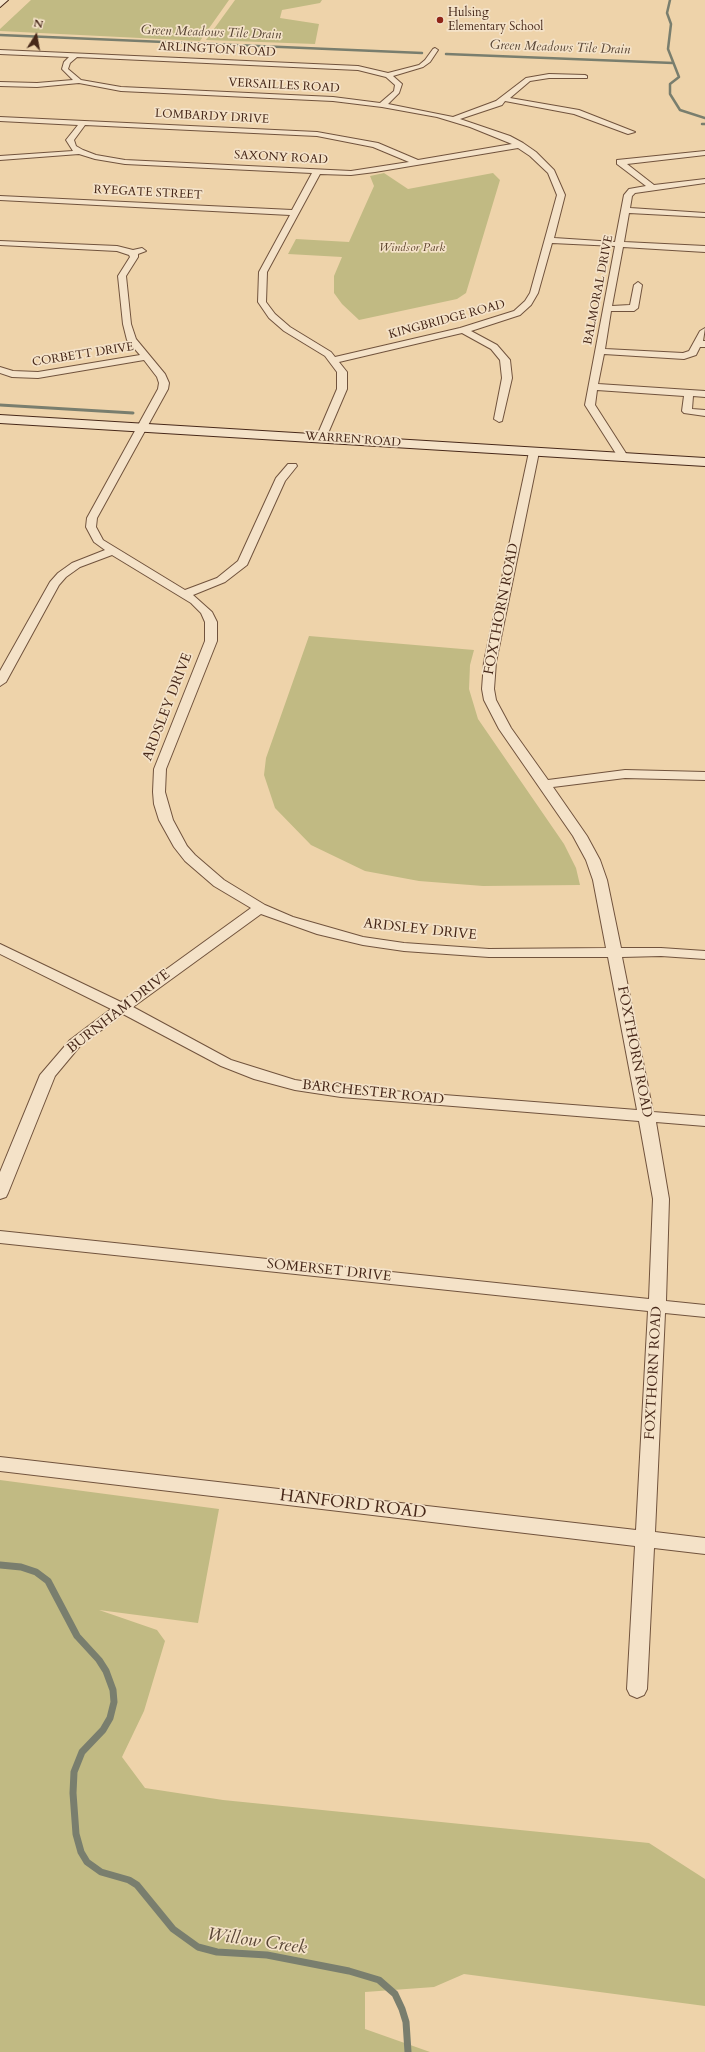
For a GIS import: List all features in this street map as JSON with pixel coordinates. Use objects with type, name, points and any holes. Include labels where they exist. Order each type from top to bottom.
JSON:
[{"type":"main road","points":[[0,4],[4,0]]},
{"type":"main road","name":"WARREN ROAD","points":[[0,419],[705,462]]},
{"type":"street","points":[[388,75],[421,66],[428,61],[435,50]]},
{"type":"street","name":"ARLINGTON ROAD","points":[[0,52],[346,67],[388,75]]},
{"type":"street","name":"VERSAILLES ROAD","points":[[76,55],[67,62],[65,69],[69,75],[79,81],[98,86],[121,89],[318,98],[382,105],[454,119],[491,132],[520,146]]},
{"type":"street","points":[[382,105],[397,92],[400,87],[397,80],[388,75]]},
{"type":"street","points":[[454,119],[492,106],[505,99],[524,82],[533,78],[549,76],[585,77]]},
{"type":"street","points":[[0,84],[37,85],[79,81]]},
{"type":"street","points":[[505,99],[576,112],[631,132]]},
{"type":"street","name":"LOMBARDY DRIVE","points":[[0,119],[318,134],[375,145],[418,163]]},
{"type":"street","points":[[80,152],[73,147],[70,140],[84,122]]},
{"type":"street","name":"SAXONY ROAD","points":[[80,152],[94,157],[116,161],[317,172],[362,172],[520,146]]},
{"type":"street","name":"KINGBRIDGE ROAD","points":[[335,360],[462,330],[508,317],[517,313],[528,304],[534,293],[550,240],[561,195],[551,172],[538,158],[520,146]]},
{"type":"street","points":[[0,158],[51,156],[80,152]]},
{"type":"street","points":[[652,187],[620,162],[703,155]]},
{"type":"street","points":[[317,172],[263,272],[262,302],[278,321],[335,360],[342,372],[342,385],[321,438]]},
{"type":"street","name":"BALMORAL DRIVE","points":[[624,458],[612,436],[590,405],[608,309],[617,244],[629,194],[635,190],[652,187],[705,181]]},
{"type":"street","name":"RYEGATE STREET","points":[[0,198],[295,213]]},
{"type":"street","points":[[626,210],[705,215]]},
{"type":"street","points":[[550,240],[705,249]]},
{"type":"street","points":[[0,243],[117,249],[137,252],[124,271],[121,282],[126,324],[132,340],[147,357]]},
{"type":"street","points":[[608,309],[634,308],[638,285]]},
{"type":"street","points":[[462,330],[494,347],[505,360],[507,378],[499,419]]},
{"type":"street","points":[[599,351],[684,356],[693,353],[701,344],[705,332]]},
{"type":"street","name":"CORBETT DRIVE","points":[[0,370],[22,375],[38,375],[147,357]]},
{"type":"street","name":"ARDSLEY DRIVE","points":[[147,357],[162,376],[164,383],[163,389],[92,518],[91,527],[99,542],[195,600],[206,612],[212,622],[213,633],[211,641],[163,757],[159,781],[161,804],[171,832],[190,858],[219,883],[260,908],[288,920],[322,931],[363,941],[404,947],[489,953],[615,952],[705,955]]},
{"type":"street","points":[[593,387],[705,394]]},
{"type":"street","points":[[690,393],[687,411],[705,413]]},
{"type":"street","name":"FOXTHORN ROAD","points":[[534,452],[488,678],[490,700],[499,719],[580,836],[593,860],[600,880],[647,1116],[661,1199],[646,1539],[637,1689]]},
{"type":"street","points":[[184,594],[221,580],[243,563],[280,480],[292,466]]},
{"type":"street","points":[[0,682],[54,584],[62,575],[76,565],[112,551]]},
{"type":"street","points":[[545,784],[625,774],[705,776]]},
{"type":"street","name":"BURNHAM DRIVE","points":[[0,1193],[48,1075],[75,1043],[260,908]]},
{"type":"street","name":"BARCHESTER ROAD","points":[[0,948],[122,1008],[226,1063],[259,1075],[295,1085],[341,1092],[705,1121]]},
{"type":"street","name":"SOMERSET DRIVE","points":[[0,1237],[705,1311]]},
{"type":"street","name":"HANFORD ROAD","points":[[0,1464],[705,1546]]},
{"type":"green space","points":[[31,0],[229,0],[200,41],[0,31],[0,29]]},
{"type":"green space","points":[[235,0],[322,0],[320,3],[282,10],[280,18],[319,24],[315,44],[206,40]]},
{"type":"green space","name":"Windsor Park","points":[[384,173],[408,189],[493,173],[500,180],[466,293],[457,299],[359,320],[342,304],[334,293],[334,276],[342,257],[288,254],[296,239],[349,242],[374,186],[370,176]]},
{"type":"green space","points":[[309,636],[474,650],[470,665],[469,689],[478,719],[564,844],[576,868],[580,885],[483,886],[419,881],[365,871],[311,845],[275,808],[264,775],[266,758]]},
{"type":"green space","points":[[0,1480],[219,1509],[198,1623],[99,1610],[157,1630],[165,1641],[144,1711],[122,1757],[145,1788],[223,1800],[649,1843],[705,1879],[705,2006],[464,1974],[434,1987],[365,1992],[365,2029],[430,2052],[0,2052]]},
{"type":"waterway","points":[[670,0],[667,13],[671,24],[668,49],[679,77],[670,84],[670,94],[680,110],[705,118]]},
{"type":"waterway","name":"Green Meadows Tile Drain","points":[[0,35],[422,53]]},
{"type":"waterway","name":"Green Meadows Tile Drain","points":[[446,54],[673,63]]},
{"type":"waterway","points":[[0,405],[133,413]]},
{"type":"waterway","name":"Willow Creek","points":[[0,1565],[21,1567],[36,1572],[48,1581],[77,1636],[99,1660],[106,1671],[113,1690],[114,1702],[110,1718],[103,1730],[82,1752],[74,1772],[73,1793],[76,1834],[81,1852],[87,1862],[101,1872],[129,1880],[137,1885],[173,1929],[198,1947],[217,1952],[267,1955],[349,1971],[379,1980],[395,1994],[402,2009],[406,2022],[408,2052]]},
{"type":"place","name":"Hulsing Elementary School","points":[[440,20]]}]
